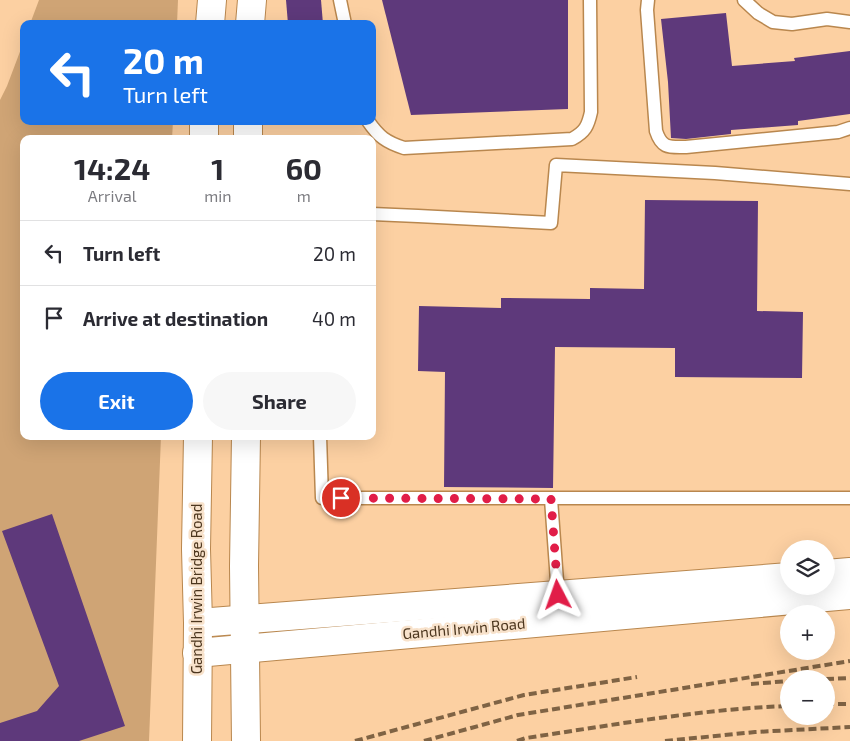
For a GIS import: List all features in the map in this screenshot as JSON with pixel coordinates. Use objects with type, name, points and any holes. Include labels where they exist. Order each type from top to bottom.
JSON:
[{"type":"main road","points":[[210,20],[212,0]]},
{"type":"main road","points":[[250,20],[252,0]]},
{"type":"main road","name":"Gandhi Irwin Bridge Road","points":[[197,741],[198,623],[196,549],[198,440]]},
{"type":"main road","points":[[246,440],[244,566],[246,741]]},
{"type":"main road","points":[[835,573],[850,572]]},
{"type":"main road","name":"Gandhi Irwin Road","points":[[198,623],[780,578]]},
{"type":"main road","name":"Gandhi Irwin Road","points":[[197,653],[850,595]]},
{"type":"lane","points":[[340,0],[344,20]]},
{"type":"lane","points":[[371,125],[375,132],[389,143],[404,148],[572,139],[582,134],[589,122],[591,112],[590,0]]},
{"type":"lane","points":[[648,0],[647,10],[656,131],[659,140],[669,147],[686,147],[838,132],[850,128]]},
{"type":"lane","points":[[744,0],[758,14],[773,22],[792,24],[828,19],[850,22]]},
{"type":"lane","points":[[376,214],[551,223],[556,165],[714,173],[850,184]]},
{"type":"lane","points":[[320,440],[322,498],[850,498]]},
{"type":"lane","points":[[551,499],[558,595]]},
{"type":"shaded area","points":[[39,0],[178,0],[177,20],[32,20]]},
{"type":"shaded area","points":[[20,52],[20,125],[173,125],[172,135],[20,135],[20,440],[161,440],[149,741],[0,741],[0,100]]},
{"type":"building","points":[[286,0],[321,0],[323,20],[288,20]]},
{"type":"building","points":[[382,0],[568,0],[568,109],[411,115]]},
{"type":"building","points":[[726,13],[732,66],[795,61],[794,58],[850,51],[850,114],[798,121],[798,125],[731,130],[731,134],[686,139],[671,138],[668,82],[661,19]]},
{"type":"building","points":[[645,200],[758,201],[757,311],[803,312],[802,378],[675,377],[675,348],[555,347],[553,488],[444,487],[445,372],[418,371],[419,306],[501,308],[501,298],[590,299],[590,288],[644,289]]},
{"type":"building","points":[[52,514],[125,726],[79,741],[0,741],[0,723],[37,711],[59,686],[2,531]]},
{"type":"railway","points":[[424,741],[518,715],[850,661]]},
{"type":"railway","points":[[355,741],[524,695],[637,677]]},
{"type":"railway","points":[[835,679],[850,678]]},
{"type":"railway","points":[[751,684],[780,682]]},
{"type":"railway","points":[[835,704],[850,704]]},
{"type":"railway","points":[[517,741],[526,738],[657,718],[723,710],[780,707]]},
{"type":"railway","points":[[665,741],[755,732],[850,727]]},
{"type":"route","points":[[341,498],[551,499],[558,595]]}]
